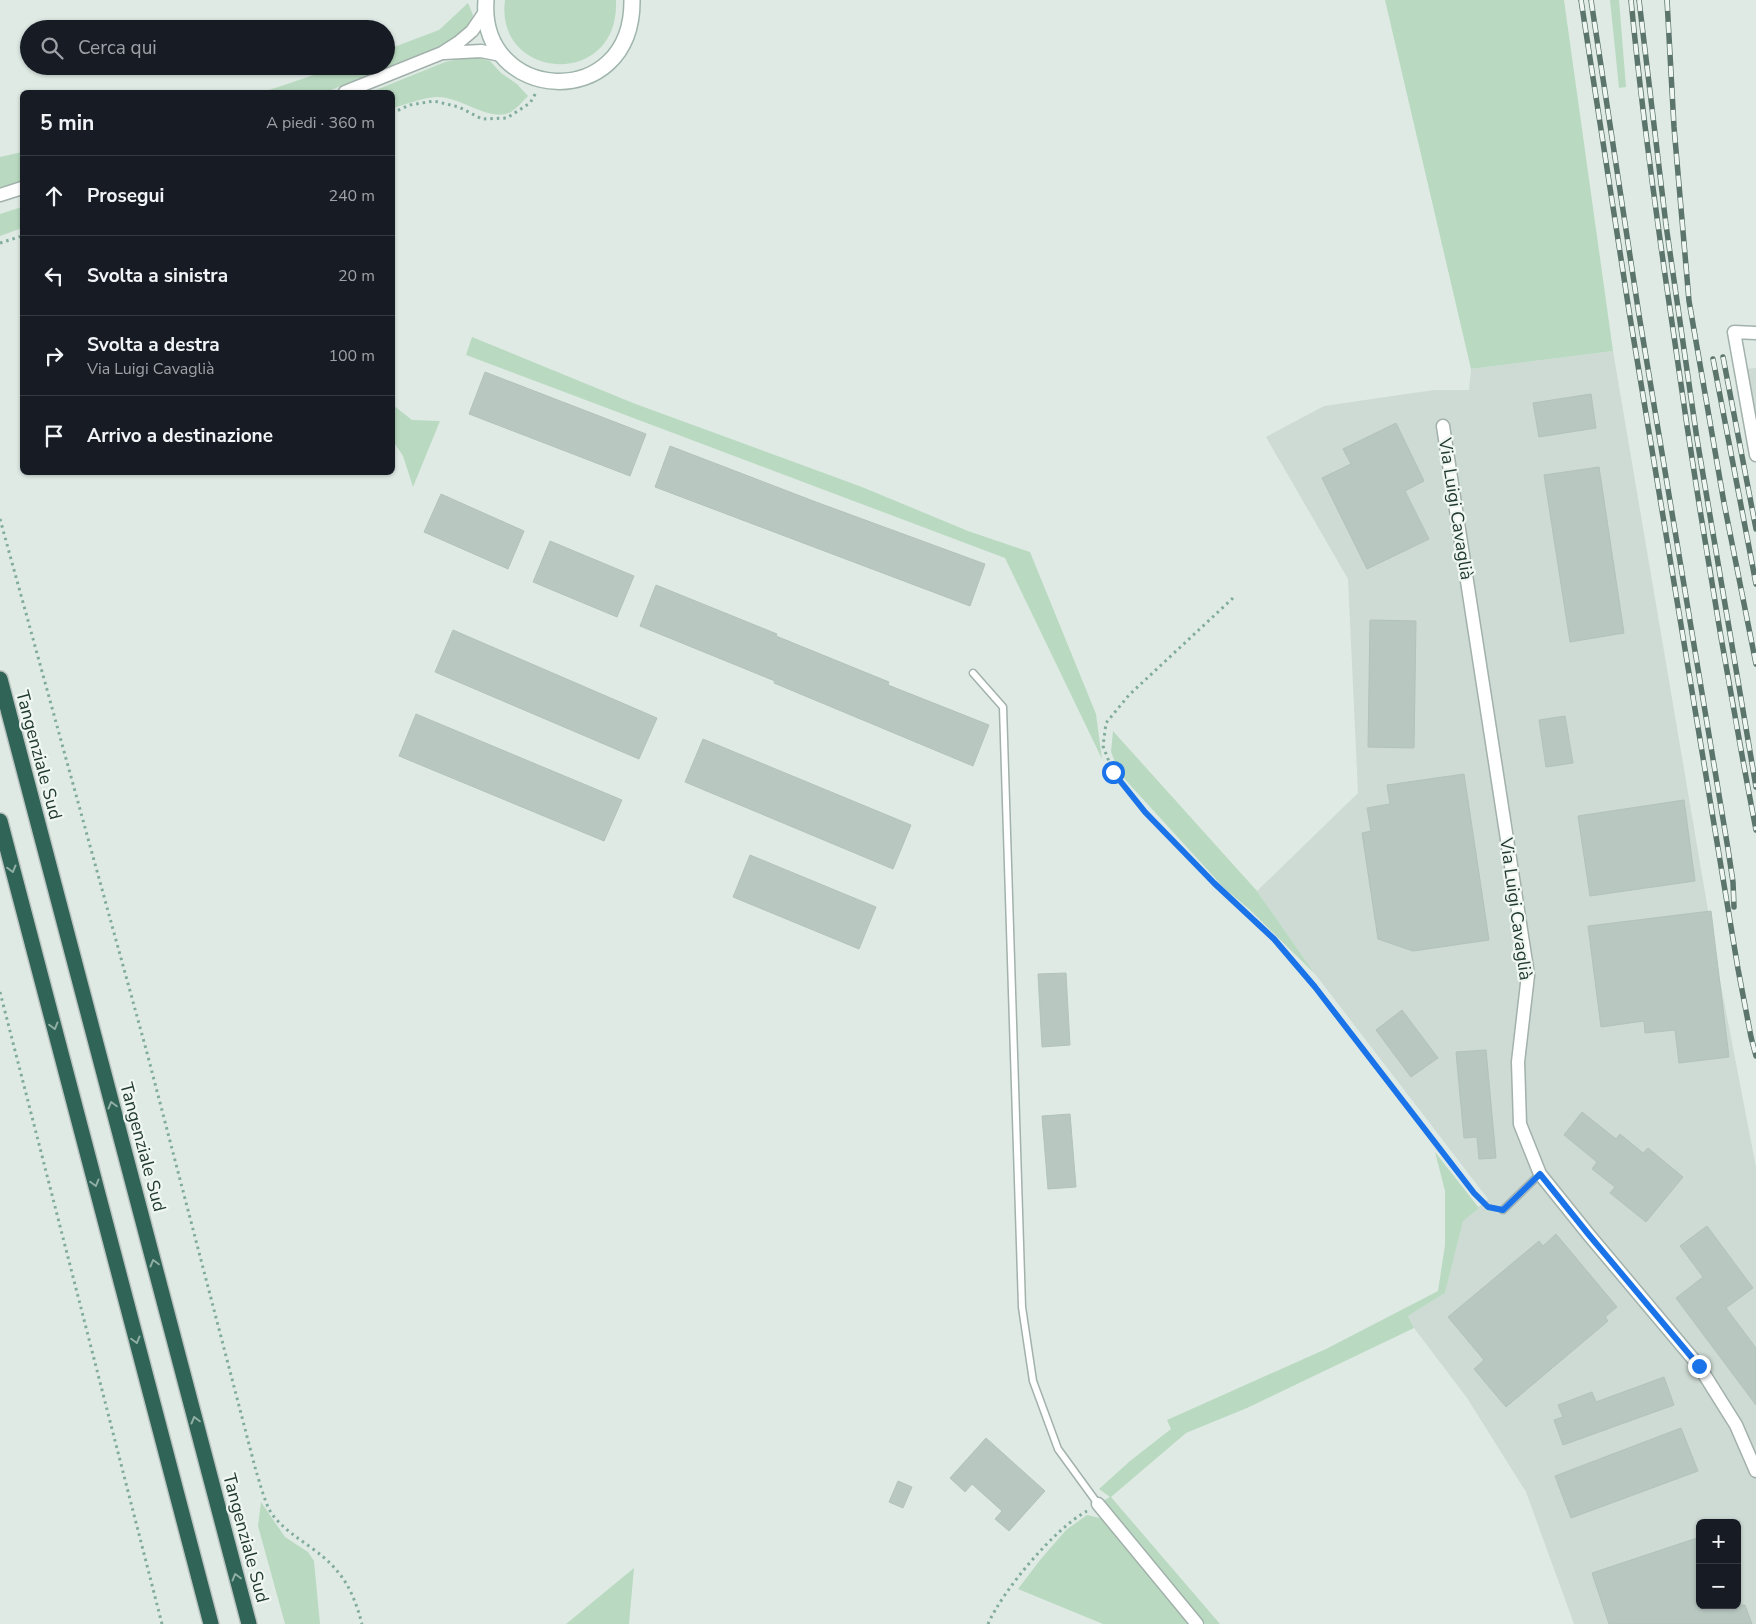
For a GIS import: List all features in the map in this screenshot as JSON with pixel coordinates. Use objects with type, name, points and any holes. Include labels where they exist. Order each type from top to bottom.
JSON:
[{"type":"highway","name":"Tangenziale Sud","points":[[0,679],[249,1624]]},
{"type":"highway","points":[[0,821],[211,1624]]},
{"type":"street","points":[[486,6],[490,35],[501,55],[522,72],[543,81],[567,82],[590,75],[609,63],[622,46],[631,23],[632,0]]},
{"type":"street","points":[[395,72],[442,53],[459,42],[472,31],[486,6]]},
{"type":"street","points":[[442,53],[481,51],[501,55]]},
{"type":"street","points":[[350,90],[387,75]]},
{"type":"street","points":[[0,195],[20,189]]},
{"type":"street","points":[[1756,333],[1734,332],[1756,455]]},
{"type":"street","name":"Via Luigi Cavaglià","points":[[1443,426],[1528,975],[1518,1062],[1520,1124],[1540,1174],[1699,1366],[1736,1425],[1756,1471]]},
{"type":"street","points":[[1098,1504],[1197,1624]]},
{"type":"lane","points":[[973,673],[1003,707],[1022,1307],[1033,1381],[1058,1449],[1098,1504]]},
{"type":"lane","points":[[1503,1210],[1540,1174]]},
{"type":"path","points":[[395,112],[410,105],[434,101],[458,107],[482,120],[507,118],[530,103],[543,81]]},
{"type":"path","points":[[0,243],[20,237]]},
{"type":"path","points":[[0,519],[146,1050],[256,1471],[271,1513],[292,1535],[314,1550],[343,1576],[358,1608],[362,1624]]},
{"type":"path","points":[[1233,598],[1129,695],[1106,723],[1103,746],[1113,772],[1145,812],[1214,883],[1274,939],[1315,987],[1474,1193],[1488,1207],[1503,1210]]},
{"type":"path","points":[[0,992],[162,1624]]},
{"type":"path","points":[[988,1624],[1013,1584],[1055,1535],[1078,1516],[1098,1504]]},
{"type":"shaded area","points":[[1613,351],[1719,975],[1756,1167],[1756,1624],[1574,1624],[1526,1492],[1467,1398],[1414,1328],[1408,1316],[1445,1293],[1463,1220],[1488,1199],[1315,974],[1257,891],[1358,793],[1348,579],[1266,437],[1324,406],[1434,390],[1469,390],[1471,369]]},
{"type":"shaded area","points":[[1756,368],[1756,420],[1745,369]]},
{"type":"green space","points":[[505,0],[616,0],[612,29],[599,49],[580,61],[558,64],[536,59],[518,47],[507,27]]},
{"type":"green space","points":[[1385,0],[1564,0],[1613,351],[1471,369]]},
{"type":"green space","points":[[1610,0],[1619,0],[1626,87],[1619,88]]},
{"type":"green space","points":[[468,3],[473,15],[469,27],[448,43],[395,64],[395,47],[439,30]]},
{"type":"green space","points":[[473,56],[490,61],[528,96],[511,112],[494,114],[455,100],[437,97],[395,107],[395,90],[376,90],[445,62]]},
{"type":"green space","points":[[314,75],[368,75],[331,90],[269,90]]},
{"type":"green space","points":[[20,152],[20,184],[0,189],[0,157]]},
{"type":"green space","points":[[20,208],[20,229],[0,236],[0,214]]},
{"type":"green space","points":[[472,337],[633,403],[862,487],[968,531],[1030,552],[1096,714],[1102,759],[1005,558],[466,355]]},
{"type":"green space","points":[[395,407],[412,420],[440,421],[413,487],[403,456],[395,444]]},
{"type":"green space","points":[[1113,731],[1257,891],[1315,974],[1249,909],[1225,889],[1120,774],[1111,752]]},
{"type":"green space","points":[[1435,1152],[1479,1208],[1463,1221],[1445,1293],[1408,1316],[1414,1328],[1247,1408],[1186,1433],[1111,1497],[1220,1624],[1205,1624],[1103,1501],[1110,1497],[1099,1489],[1130,1461],[1171,1429],[1167,1420],[1326,1349],[1438,1291],[1445,1245],[1445,1191]]},
{"type":"green space","points":[[261,1502],[285,1537],[308,1552],[314,1561],[320,1624],[285,1624],[258,1526]]},
{"type":"green space","points":[[1087,1515],[1104,1519],[1190,1624],[1103,1624],[1018,1589],[1066,1530]]},
{"type":"green space","points":[[634,1568],[629,1624],[566,1624]]},
{"type":"building","points":[[485,372],[646,434],[630,476],[469,414]]},
{"type":"building","points":[[1591,394],[1596,428],[1539,437],[1533,403]]},
{"type":"building","points":[[1396,423],[1424,481],[1405,491],[1429,539],[1367,569],[1322,478],[1351,464],[1343,449]]},
{"type":"building","points":[[670,446],[985,564],[970,606],[655,487]]},
{"type":"building","points":[[1599,467],[1624,633],[1570,642],[1544,475]]},
{"type":"building","points":[[441,494],[524,531],[508,569],[424,532]]},
{"type":"building","points":[[550,541],[634,576],[617,617],[533,582]]},
{"type":"building","points":[[656,585],[889,682],[888,685],[989,725],[973,766],[774,683],[775,681],[640,626]]},
{"type":"building","points":[[1370,620],[1416,621],[1414,748],[1368,747]]},
{"type":"building","points":[[453,630],[657,718],[639,759],[435,672]]},
{"type":"building","points":[[416,714],[622,800],[604,841],[399,756]]},
{"type":"building","points":[[1565,716],[1573,763],[1546,767],[1539,720]]},
{"type":"building","points":[[703,739],[911,825],[893,869],[685,782]]},
{"type":"building","points":[[1464,774],[1489,940],[1413,951],[1378,939],[1362,833],[1371,831],[1367,808],[1390,804],[1387,785]]},
{"type":"building","points":[[1684,800],[1695,881],[1590,896],[1578,816]]},
{"type":"building","points":[[750,855],[876,907],[859,949],[733,897]]},
{"type":"building","points":[[1711,911],[1729,1057],[1679,1063],[1675,1030],[1645,1033],[1644,1021],[1601,1027],[1588,926]]},
{"type":"building","points":[[1066,973],[1070,1045],[1042,1047],[1038,974]]},
{"type":"building","points":[[1402,1010],[1438,1058],[1411,1077],[1376,1030]]},
{"type":"building","points":[[1486,1050],[1496,1158],[1479,1159],[1477,1137],[1464,1138],[1456,1052]]},
{"type":"building","points":[[1582,1112],[1616,1139],[1620,1134],[1643,1153],[1648,1148],[1683,1177],[1646,1222],[1610,1193],[1615,1187],[1592,1169],[1597,1162],[1564,1135]]},
{"type":"building","points":[[1070,1114],[1076,1187],[1048,1189],[1042,1116]]},
{"type":"building","points":[[1707,1226],[1753,1288],[1726,1308],[1756,1348],[1756,1405],[1676,1298],[1703,1277],[1680,1246]]},
{"type":"building","points":[[1556,1234],[1617,1307],[1605,1317],[1608,1321],[1506,1407],[1474,1369],[1484,1360],[1448,1317],[1539,1241],[1543,1246]]},
{"type":"building","points":[[1664,1377],[1674,1405],[1563,1445],[1554,1420],[1563,1417],[1558,1405],[1592,1392],[1596,1402]]},
{"type":"building","points":[[1681,1428],[1698,1471],[1571,1518],[1555,1476]]},
{"type":"building","points":[[986,1438],[1045,1491],[1009,1531],[995,1519],[1002,1511],[972,1484],[965,1492],[950,1478]]},
{"type":"building","points":[[898,1481],[912,1487],[903,1508],[889,1502]]},
{"type":"building","points":[[1696,1538],[1696,1609],[1741,1609],[1741,1605],[1745,1605],[1752,1624],[1609,1624],[1592,1573]]},
{"type":"railway","points":[[1581,0],[1630,317],[1738,969],[1756,1056]]},
{"type":"railway","points":[[1591,0],[1639,315],[1728,849],[1733,882],[1734,907]]},
{"type":"railway","points":[[1631,0],[1662,257],[1693,465],[1712,587],[1756,830]]},
{"type":"railway","points":[[1639,0],[1666,225],[1697,439],[1756,787]]},
{"type":"railway","points":[[1667,0],[1674,127],[1689,301],[1724,503],[1756,664]]},
{"type":"railway","points":[[1723,357],[1756,529]]},
{"type":"railway","points":[[1713,359],[1756,584]]},
{"type":"route","points":[[1113,772],[1145,812],[1214,883],[1274,939],[1315,987],[1474,1193],[1488,1207],[1503,1210],[1540,1174],[1699,1366]]}]
